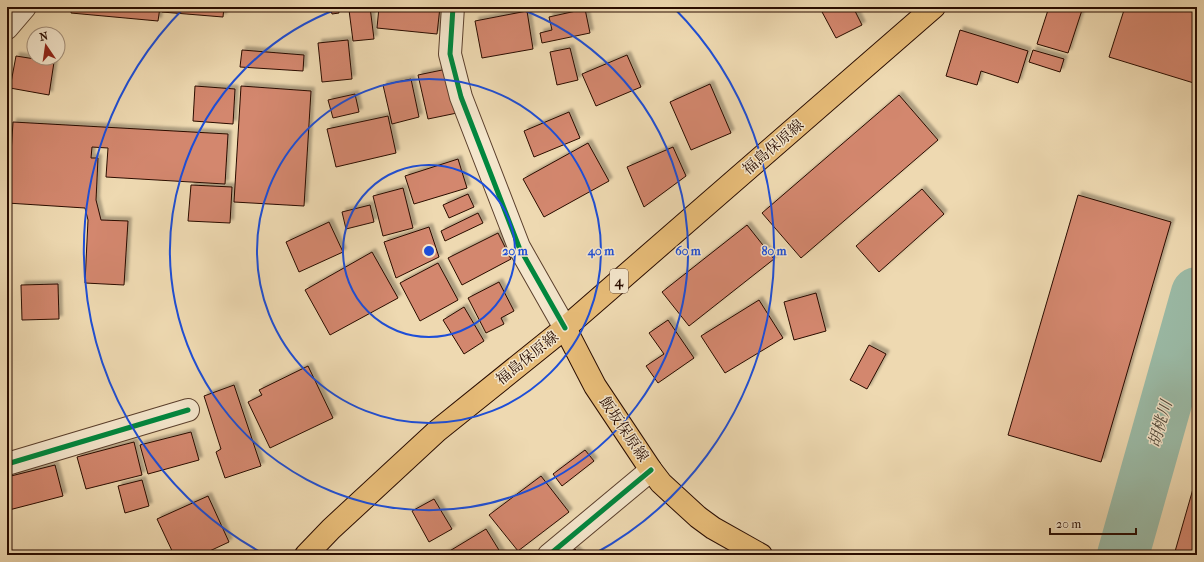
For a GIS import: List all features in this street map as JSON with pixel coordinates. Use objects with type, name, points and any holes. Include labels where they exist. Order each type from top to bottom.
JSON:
[{"type":"main road","name":"福島保原線","points":[[306,555],[331,529],[437,431],[565,328],[934,7]]},
{"type":"main road","name":"飯坂保原線","points":[[565,328],[595,386],[661,483],[698,517],[713,528],[761,555]]},
{"type":"street","points":[[7,28],[25,7]]},
{"type":"street","points":[[453,7],[450,54],[461,97],[519,247],[565,328]]},
{"type":"street","points":[[7,464],[188,410]]},
{"type":"street","points":[[549,555],[651,470]]},
{"type":"building","points":[[72,7],[160,7],[158,21],[71,13]]},
{"type":"building","points":[[162,7],[224,7],[223,17],[162,12]]},
{"type":"building","points":[[330,7],[338,7],[339,13],[332,14]]},
{"type":"building","points":[[370,7],[374,39],[353,41],[349,10]]},
{"type":"building","points":[[379,7],[440,7],[437,34],[377,28]]},
{"type":"building","points":[[827,7],[853,7],[862,25],[836,38],[821,10]]},
{"type":"building","points":[[1049,7],[1083,7],[1068,53],[1037,44]]},
{"type":"building","points":[[1125,7],[1197,7],[1197,84],[1109,57]]},
{"type":"building","points":[[585,9],[590,33],[542,43],[540,33],[552,30],[549,17]]},
{"type":"building","points":[[527,11],[533,49],[482,58],[475,21]]},
{"type":"building","points":[[960,30],[1028,51],[1018,83],[981,71],[977,85],[946,76]]},
{"type":"building","points":[[348,40],[352,79],[322,82],[318,43]]},
{"type":"building","points":[[570,48],[578,80],[557,85],[550,52]]},
{"type":"building","points":[[242,50],[304,55],[303,71],[240,67]]},
{"type":"building","points":[[1033,50],[1064,59],[1060,72],[1029,62]]},
{"type":"building","points":[[627,55],[641,87],[596,106],[582,74]]},
{"type":"building","points":[[16,56],[26,58],[26,66],[53,66],[49,95],[10,88]]},
{"type":"building","points":[[447,69],[457,113],[428,119],[418,75]]},
{"type":"building","points":[[411,79],[419,117],[392,124],[383,85]]},
{"type":"building","points":[[710,84],[731,133],[691,150],[670,102]]},
{"type":"building","points":[[195,86],[235,89],[233,124],[193,121]]},
{"type":"building","points":[[241,86],[311,91],[304,206],[234,202]]},
{"type":"building","points":[[355,94],[359,112],[333,118],[328,100]]},
{"type":"building","points":[[899,95],[938,140],[801,258],[762,213]]},
{"type":"building","points":[[569,112],[580,138],[534,157],[524,131]]},
{"type":"building","points":[[388,116],[396,153],[336,167],[327,129]]},
{"type":"building","points":[[13,122],[228,134],[225,184],[106,177],[108,148],[92,147],[91,158],[98,158],[96,200],[101,220],[128,221],[124,285],[85,283],[88,220],[85,208],[7,203],[7,153],[11,154]]},
{"type":"building","points":[[588,143],[609,181],[544,217],[523,179]]},
{"type":"building","points":[[673,147],[686,176],[644,207],[627,167]]},
{"type":"building","points":[[458,159],[467,188],[414,204],[405,176]]},
{"type":"building","points":[[191,185],[232,187],[230,223],[188,221]]},
{"type":"building","points":[[403,188],[413,228],[383,236],[373,196]]},
{"type":"building","points":[[922,189],[944,214],[879,272],[856,246]]},
{"type":"building","points":[[468,194],[474,207],[449,218],[443,205]]},
{"type":"building","points":[[1078,195],[1171,222],[1101,462],[1008,435]]},
{"type":"building","points":[[370,205],[374,222],[346,229],[342,212]]},
{"type":"building","points":[[478,213],[483,223],[445,241],[441,231]]},
{"type":"building","points":[[329,222],[343,252],[299,272],[286,242]]},
{"type":"building","points":[[747,225],[774,259],[689,326],[662,292]]},
{"type":"building","points":[[429,227],[439,257],[396,278],[384,242]]},
{"type":"building","points":[[498,233],[511,259],[462,285],[448,258]]},
{"type":"building","points":[[372,252],[398,298],[330,335],[305,290]]},
{"type":"building","points":[[438,263],[458,300],[420,321],[400,283]]},
{"type":"building","points":[[499,282],[514,311],[501,318],[504,324],[486,333],[468,298]]},
{"type":"building","points":[[58,284],[59,319],[22,320],[21,285]]},
{"type":"building","points":[[816,293],[826,331],[794,340],[784,302]]},
{"type":"building","points":[[759,300],[783,338],[725,373],[701,336]]},
{"type":"building","points":[[464,307],[484,341],[464,354],[443,320]]},
{"type":"building","points":[[668,320],[694,358],[658,383],[646,366],[664,354],[649,333]]},
{"type":"building","points":[[869,345],[886,354],[867,389],[850,380]]},
{"type":"building","points":[[308,366],[333,418],[270,448],[248,402],[262,395],[259,390]]},
{"type":"building","points":[[234,385],[261,466],[225,478],[216,452],[221,449],[204,396]]},
{"type":"building","points":[[191,432],[199,460],[148,474],[140,445]]},
{"type":"building","points":[[134,442],[142,475],[86,489],[77,457]]},
{"type":"building","points":[[585,450],[594,461],[562,486],[553,474]]},
{"type":"building","points":[[55,465],[63,496],[9,510],[7,501],[7,477]]},
{"type":"building","points":[[1197,475],[1197,555],[1174,555]]},
{"type":"building","points":[[541,476],[569,512],[518,551],[489,515]]},
{"type":"building","points":[[142,480],[149,506],[125,513],[118,486]]},
{"type":"building","points":[[208,496],[229,542],[201,555],[174,555],[157,519]]},
{"type":"building","points":[[434,499],[452,529],[429,542],[412,511]]},
{"type":"building","points":[[486,529],[502,555],[443,555]]},
{"type":"building","points":[[575,549],[581,555],[569,555]]},
{"type":"waterway","name":"胡桃川","points":[[1123,555],[1197,293]]},
{"type":"cycle path","points":[[453,7],[450,54],[461,97],[519,247],[565,328]]},
{"type":"cycle path","points":[[7,464],[188,410]]},
{"type":"cycle path","points":[[549,555],[651,470]]}]
